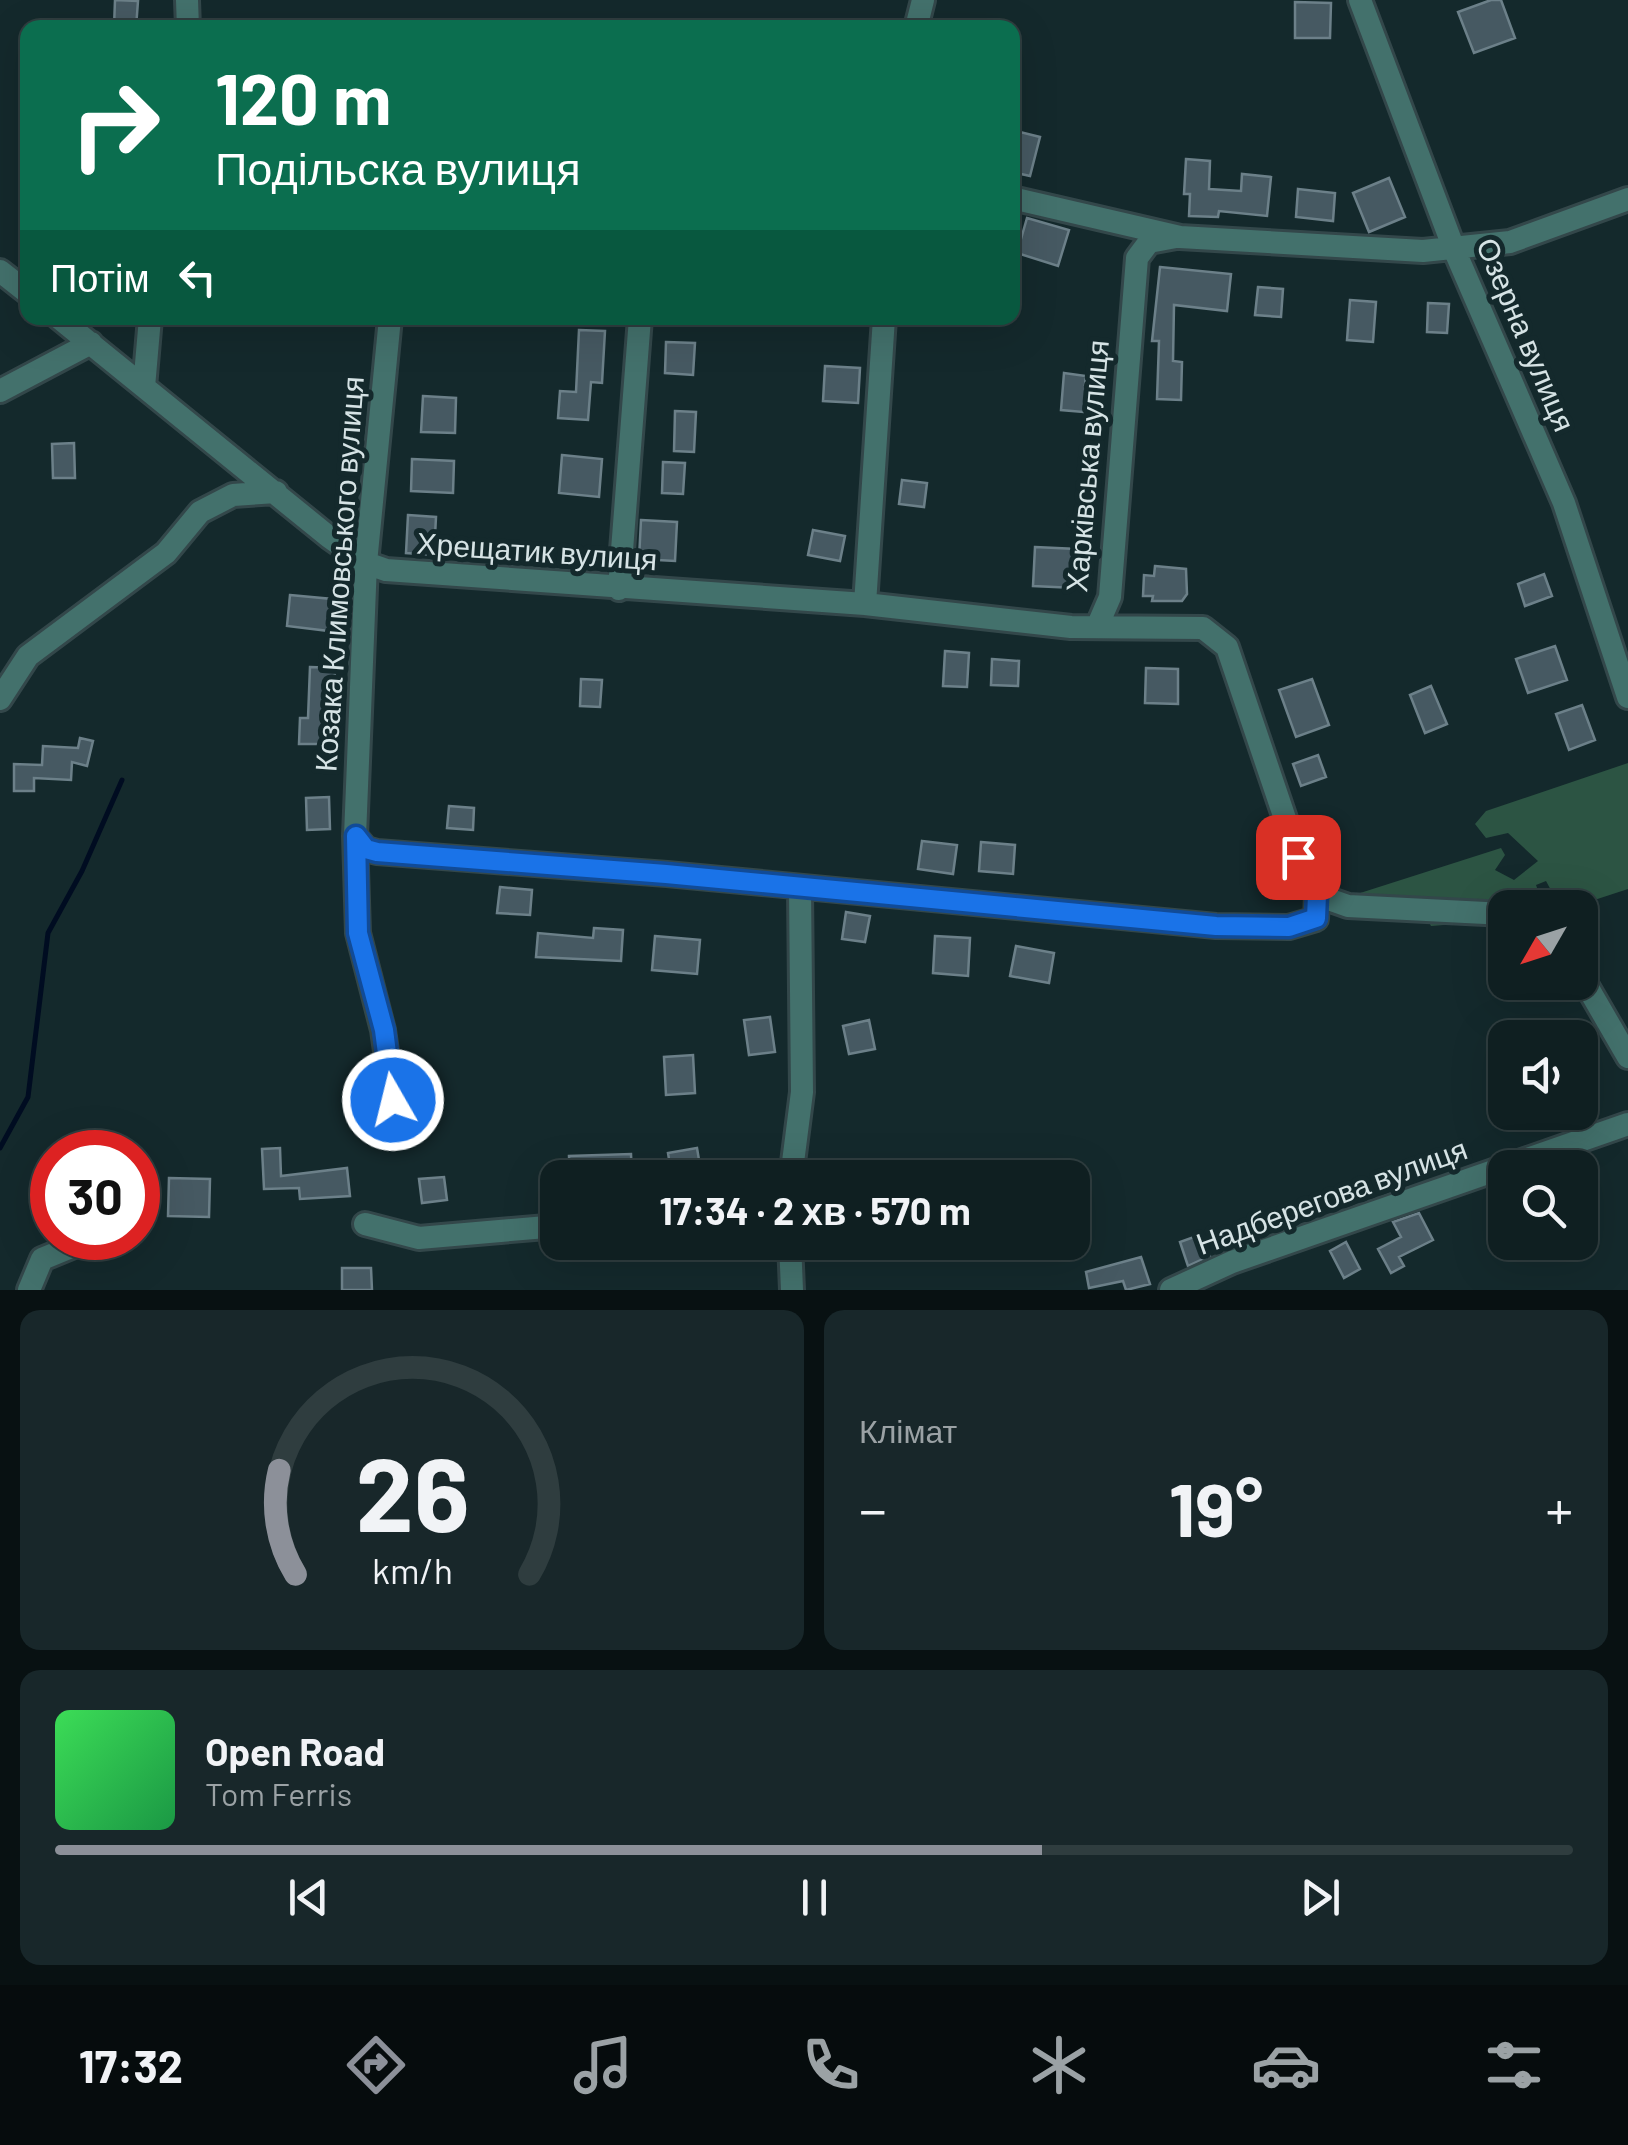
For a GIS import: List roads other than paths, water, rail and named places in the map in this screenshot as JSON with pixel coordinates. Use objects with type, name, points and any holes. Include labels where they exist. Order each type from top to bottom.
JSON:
[{"type":"street","name":"Озерна вулиця","points":[[1360,0],[1454,249],[1564,504],[1628,697]]},
{"type":"street","points":[[1020,200],[1180,237],[1454,249],[1510,242],[1628,199]]},
{"type":"street","name":"Харківська вулиця","points":[[1180,237],[1152,240],[1137,258],[1112,580],[1107,608],[1097,627],[1203,628],[1226,647],[1272,786],[1317,895]]},
{"type":"street","name":"Хрещатик вулиця","points":[[68,325],[366,562],[417,574],[865,604],[1097,627]]},
{"type":"street","points":[[144,387],[149,325]]},
{"type":"street","name":"Козака Климовського вулиця","points":[[389,325],[366,562],[356,836],[358,933],[384,1030],[398,1134]]},
{"type":"street","points":[[619,588],[639,325]]},
{"type":"street","points":[[865,604],[884,325]]},
{"type":"street","points":[[0,391],[91,343]]},
{"type":"street","points":[[0,699],[28,656],[166,553],[200,512],[233,495],[276,492]]},
{"type":"street","points":[[356,836],[366,849],[377,852],[1216,926],[1289,927],[1316,918],[1317,895],[1348,906],[1488,913]]},
{"type":"street","points":[[789,1160],[802,1092],[800,888]]},
{"type":"street","points":[[1598,998],[1618,1025],[1628,1057]]},
{"type":"street","name":"Надберегова вулиця","points":[[1171,1290],[1232,1262],[1628,1124]]},
{"type":"street","points":[[365,1224],[419,1238],[540,1228]]},
{"type":"street","points":[[29,1290],[42,1260]]},
{"type":"street","points":[[791,1260],[792,1290]]},
{"type":"waterway","points":[[0,1148],[28,1097],[48,933],[82,871],[122,780]]}]
